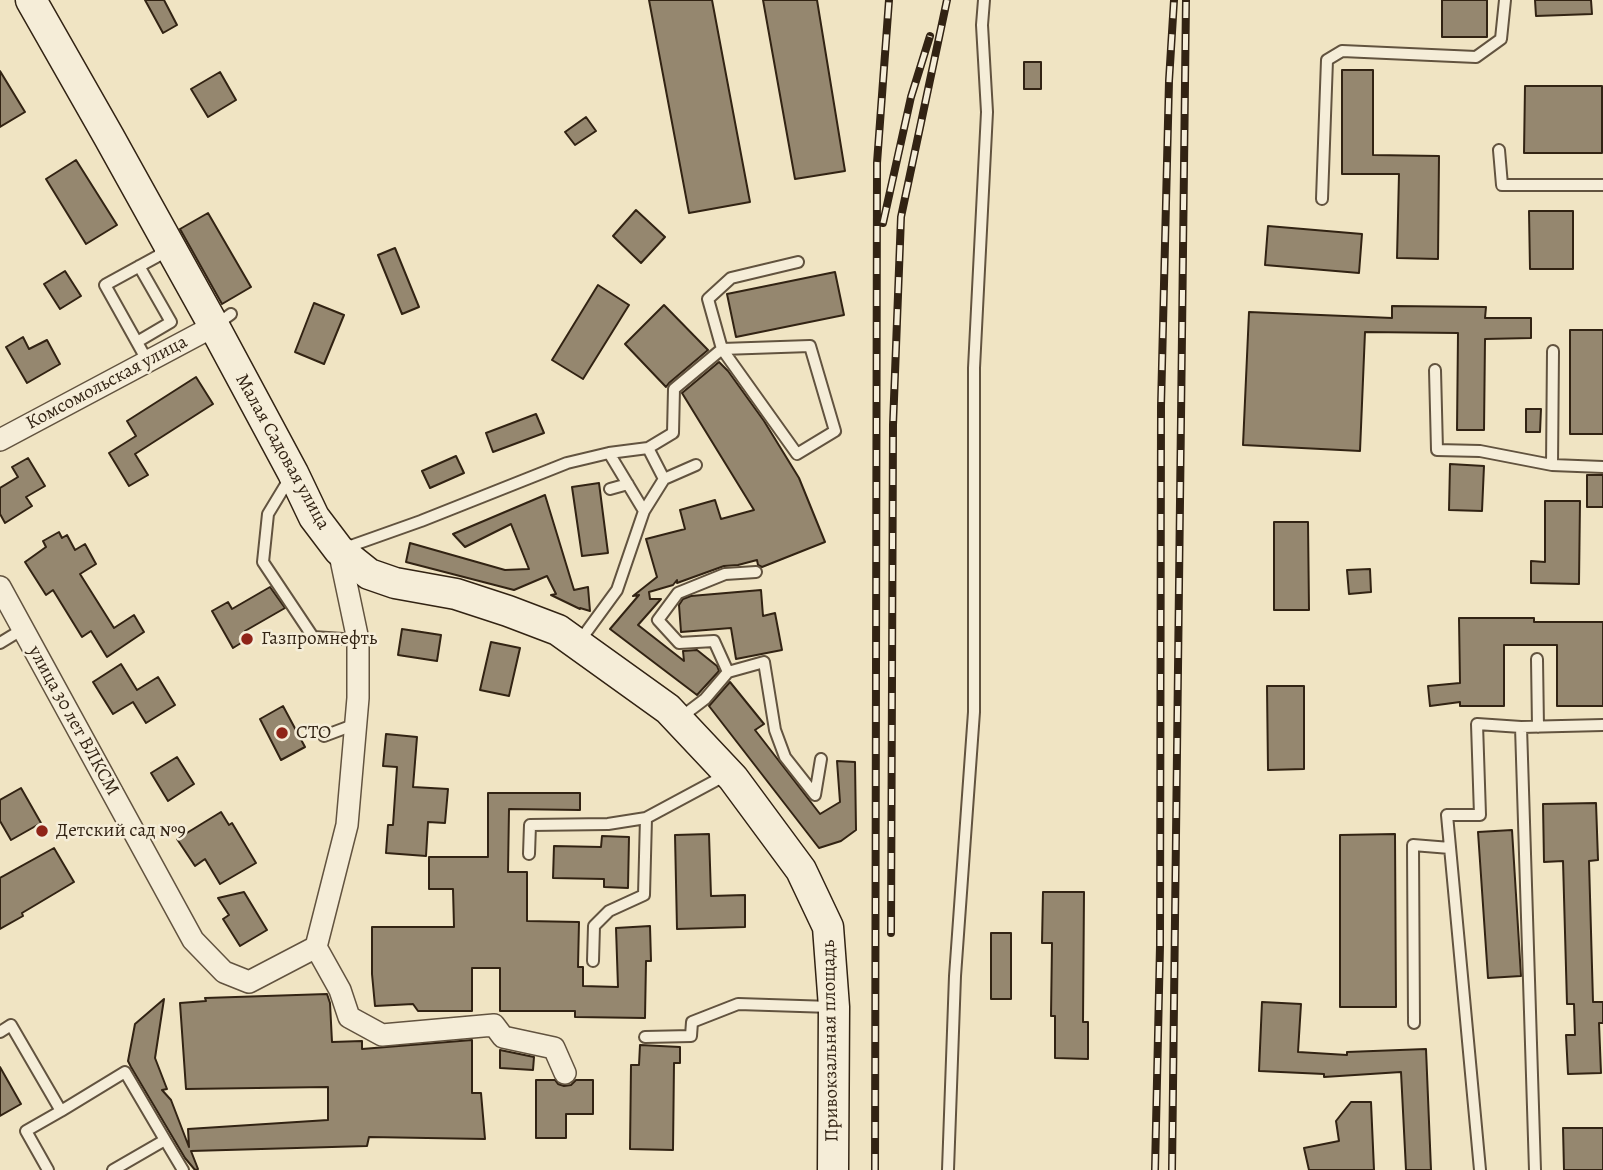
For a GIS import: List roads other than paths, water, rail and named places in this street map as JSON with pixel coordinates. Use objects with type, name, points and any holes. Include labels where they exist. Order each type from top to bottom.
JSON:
[{"type":"street","name":"Малая Садовая улица","points":[[31,0],[166,240],[223,320],[314,517],[339,550],[358,640],[358,698],[347,825],[316,947]]},
{"type":"street","name":"Комсомольская улица","points":[[0,440],[223,320]]},
{"type":"street","name":"Привокзальная площадь","points":[[339,550],[369,574],[396,583],[456,594],[558,630],[668,709],[728,774],[801,870],[828,927],[834,1007],[833,1170]]},
{"type":"street","name":"улица 30 лет ВЛКСМ","points":[[0,587],[193,940],[224,972],[249,982],[316,947]]},
{"type":"street","points":[[316,947],[340,990],[349,1017],[382,1035],[494,1025],[503,1037],[554,1048],[565,1073]]},
{"type":"lane","points":[[948,1170],[955,976],[974,712],[974,368],[988,112],[982,25],[984,0]]},
{"type":"lane","points":[[1322,198],[1326,60],[1342,51],[1476,57],[1501,39],[1504,0]]},
{"type":"lane","points":[[1499,150],[1502,185],[1603,185]]},
{"type":"lane","points":[[148,362],[106,285],[158,256],[166,240]]},
{"type":"lane","points":[[339,550],[421,521],[567,463],[610,453],[648,449],[673,433],[674,389],[722,349],[810,346],[835,431],[797,454],[722,349],[708,299],[731,278],[798,262]]},
{"type":"lane","points":[[136,342],[171,322],[139,266]]},
{"type":"lane","points":[[1552,464],[1553,351]]},
{"type":"lane","points":[[1435,370],[1437,450],[1480,451],[1552,464],[1603,467]]},
{"type":"lane","points":[[648,449],[664,479]]},
{"type":"lane","points":[[610,453],[644,511]]},
{"type":"lane","points":[[577,644],[617,590],[644,511],[664,479],[696,465]]},
{"type":"lane","points":[[293,473],[268,514],[263,562],[313,637],[358,640]]},
{"type":"lane","points":[[610,489],[628,484]]},
{"type":"lane","points":[[728,672],[714,640],[678,643],[658,620],[678,593],[725,574],[755,572]]},
{"type":"lane","points":[[0,643],[23,629]]},
{"type":"lane","points":[[1537,659],[1538,727]]},
{"type":"lane","points":[[678,719],[705,699],[728,672],[764,662],[778,739],[785,757],[815,795],[821,759]]},
{"type":"lane","points":[[324,736],[356,724]]},
{"type":"lane","points":[[1480,1170],[1447,815],[1480,815],[1477,724],[1521,727],[1603,725]]},
{"type":"lane","points":[[1521,727],[1535,1170]]},
{"type":"lane","points":[[529,854],[530,825],[608,824],[646,818],[728,774]]},
{"type":"lane","points":[[593,961],[594,926],[609,911],[644,895],[646,818]]},
{"type":"lane","points":[[1414,1023],[1413,845],[1450,848]]},
{"type":"lane","points":[[645,1037],[691,1036],[692,1022],[738,1004],[834,1007]]},
{"type":"lane","points":[[0,1032],[11,1025],[61,1111]]},
{"type":"lane","points":[[48,1170],[26,1131],[125,1072],[183,1170]]},
{"type":"lane","points":[[113,1170],[165,1140]]},
{"type":"railway","points":[[875,1170],[877,163],[889,0]]},
{"type":"railway","points":[[891,933],[893,425],[901,217],[947,0]]},
{"type":"railway","points":[[1155,1170],[1160,946],[1161,406],[1169,81],[1174,0]]},
{"type":"railway","points":[[1172,1170],[1186,0]]},
{"type":"railway","points":[[883,223],[911,97],[930,36]]},
{"type":"place","name":"Газпромнефть","points":[[247,639]]},
{"type":"place","name":"СТО","points":[[282,733]]},
{"type":"place","name":"Детский сад №9","points":[[42,831]]}]
